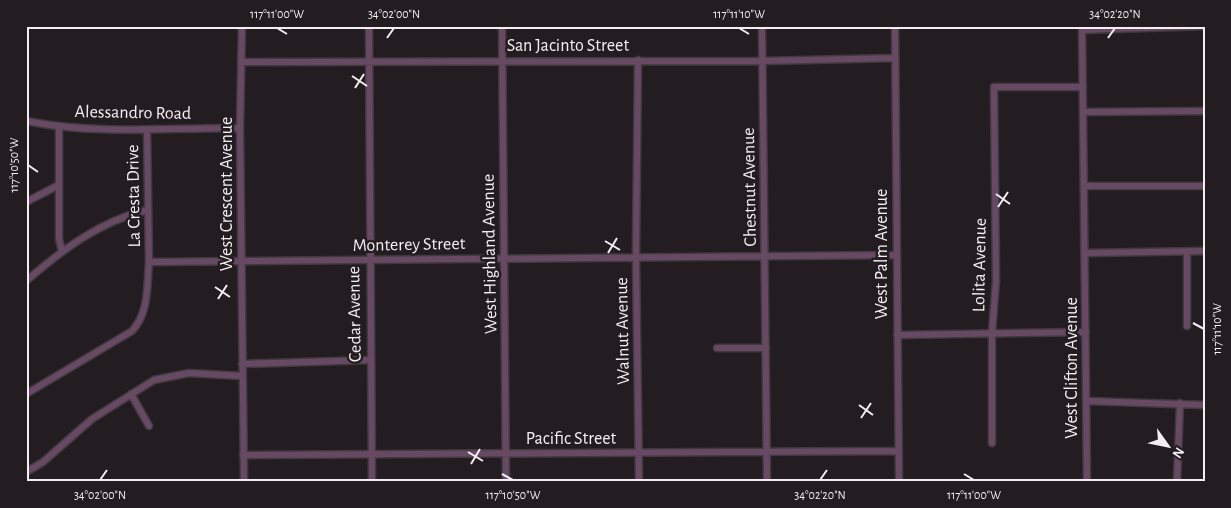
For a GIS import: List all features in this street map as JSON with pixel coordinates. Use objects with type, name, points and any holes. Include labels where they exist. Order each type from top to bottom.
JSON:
[{"type":"street","name":"West Crescent Avenue","points":[[242,26],[240,128],[244,482]]},
{"type":"street","name":"Cedar Avenue","points":[[369,26],[369,260],[372,482]]},
{"type":"street","name":"West Highland Avenue","points":[[502,26],[506,482]]},
{"type":"street","name":"Chestnut Avenue","points":[[762,26],[767,482]]},
{"type":"street","name":"West Palm Avenue","points":[[895,26],[899,482]]},
{"type":"street","points":[[1205,26],[1082,28],[1084,186],[1205,186]]},
{"type":"street","name":"San Jacinto Street","points":[[240,62],[762,61],[895,58]]},
{"type":"street","name":"Walnut Avenue","points":[[638,60],[636,256],[639,482]]},
{"type":"street","name":"Lolita Avenue","points":[[992,443],[992,333],[996,281],[994,87],[1083,87]]},
{"type":"street","points":[[1083,112],[1205,111]]},
{"type":"street","name":"Alessandro Road","points":[[26,121],[59,126],[147,130],[240,128]]},
{"type":"street","points":[[59,126],[57,186],[59,240],[62,251]]},
{"type":"street","name":"La Cresta Drive","points":[[147,130],[149,262]]},
{"type":"street","points":[[26,202],[57,186]]},
{"type":"street","name":"West Clifton Avenue","points":[[1084,186],[1087,482]]},
{"type":"street","points":[[26,282],[62,251],[104,225],[130,214],[147,210]]},
{"type":"street","points":[[1085,253],[1205,251]]},
{"type":"street","points":[[1187,326],[1188,252]]},
{"type":"street","name":"Monterey Street","points":[[149,262],[896,255]]},
{"type":"street","points":[[26,394],[132,331],[141,321],[145,308],[149,262]]},
{"type":"street","points":[[897,335],[1086,332]]},
{"type":"street","points":[[717,348],[766,348]]},
{"type":"street","points":[[242,364],[370,360]]},
{"type":"street","points":[[26,472],[49,457],[92,419],[154,380],[189,373],[242,376]]},
{"type":"street","points":[[132,394],[149,426]]},
{"type":"street","points":[[1086,401],[1205,405]]},
{"type":"street","points":[[1177,482],[1180,403]]},
{"type":"street","name":"Pacific Street","points":[[243,455],[898,451]]}]
